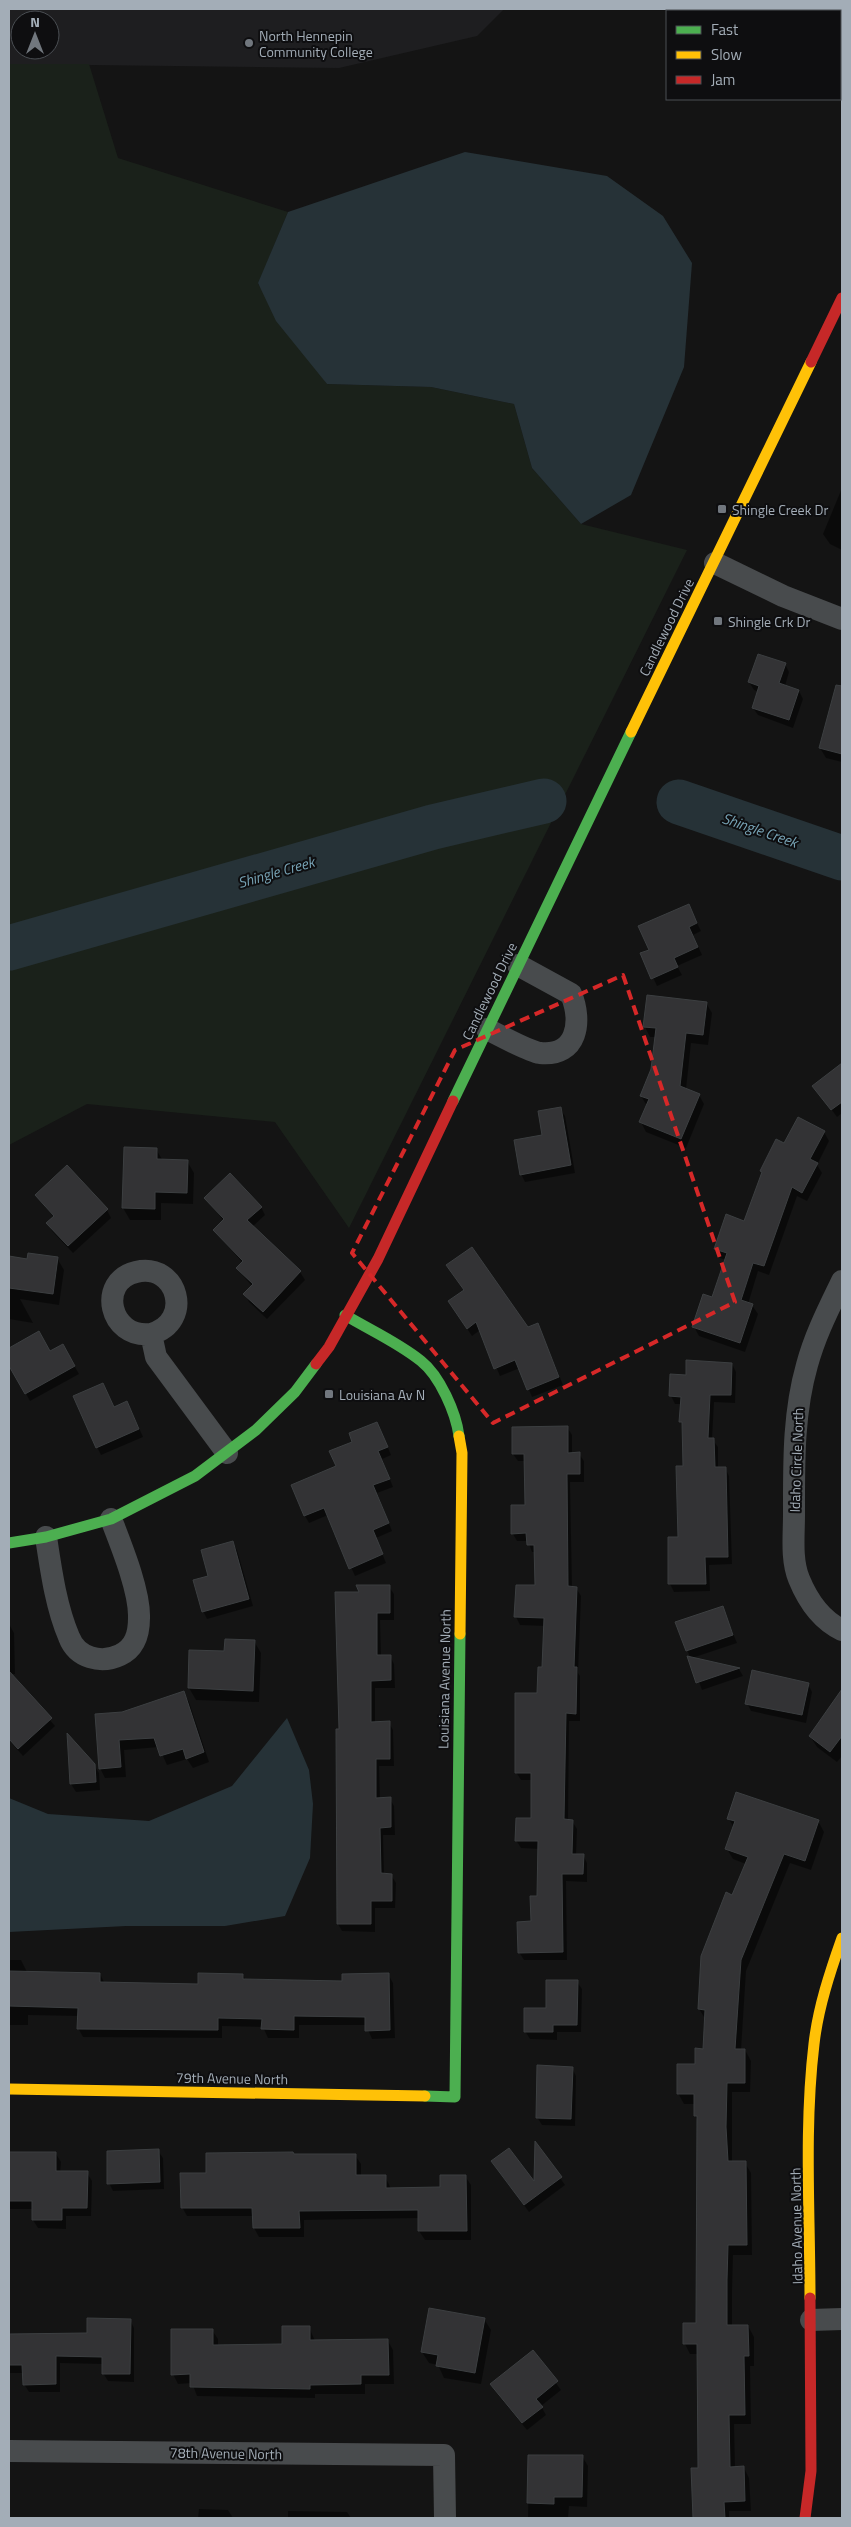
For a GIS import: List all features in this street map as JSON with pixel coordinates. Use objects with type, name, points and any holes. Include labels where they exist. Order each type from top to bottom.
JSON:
[{"type":"street","name":"Candlewood Drive","points":[[9,1544],[46,1537],[111,1519],[187,1480],[227,1454],[256,1430],[295,1392],[329,1347],[345,1315],[378,1259],[518,964],[842,298]]},
{"type":"street","points":[[714,563],[782,596],[842,619]]},
{"type":"street","points":[[487,1029],[539,1053],[556,1051],[570,1043],[578,1026],[577,1010],[571,994],[518,964]]},
{"type":"street","name":"Idaho Circle North","points":[[842,1281],[820,1326],[807,1364],[798,1402],[794,1441],[794,1549],[798,1578],[812,1604],[832,1625],[842,1630]]},
{"type":"street","name":"Louisiana Avenue North","points":[[345,1315],[422,1362],[442,1389],[457,1420],[462,1453],[455,2097]]},
{"type":"street","points":[[151,1334],[156,1357],[227,1454]]},
{"type":"street","points":[[46,1537],[52,1575],[69,1639],[81,1652],[95,1660],[113,1658],[130,1651],[137,1637],[140,1617],[124,1553],[111,1519]]},
{"type":"street","name":"Idaho Avenue North","points":[[805,2518],[812,2471],[809,2109],[814,2043],[827,1980],[842,1938]]},
{"type":"street","name":"79th Avenue North","points":[[9,2089],[455,2097]]},
{"type":"street","points":[[812,2320],[842,2319]]},
{"type":"street","name":"78th Avenue North","points":[[9,2451],[444,2455],[445,2518]]},
{"type":"highlighted area","points":[[623,975],[735,1302],[493,1423],[352,1253],[455,1050]]},
{"type":"shaded area","name":"North Hennepin Community College","points":[[9,9],[504,9],[477,36],[339,68],[9,64]]},
{"type":"shaded area","points":[[9,64],[89,64],[118,158],[288,212],[258,284],[327,384],[431,387],[514,404],[532,468],[581,524],[687,550],[349,1228],[275,1122],[87,1104],[9,1145]]},
{"type":"shaded area","points":[[465,152],[607,176],[663,216],[692,263],[684,367],[631,495],[581,524],[532,468],[514,404],[431,387],[327,384],[276,321],[258,283],[288,212]]},
{"type":"shaded area","points":[[287,1718],[309,1770],[313,1804],[310,1858],[285,1916],[225,1926],[126,1926],[9,1932],[9,1798],[48,1814],[149,1821],[232,1786]]},
{"type":"building","points":[[758,654],[786,663],[779,683],[799,690],[789,720],[752,708],[759,686],[748,682]]},
{"type":"building","points":[[836,685],[842,686],[842,754],[819,748]]},
{"type":"building","points":[[689,904],[697,923],[689,927],[698,947],[674,958],[678,967],[651,979],[640,953],[649,950],[638,926]]},
{"type":"building","points":[[647,995],[707,1002],[703,1035],[686,1033],[680,1086],[700,1094],[681,1139],[639,1122],[649,1099],[640,1096],[651,1069],[656,1028],[643,1027]]},
{"type":"building","points":[[842,1063],[842,1102],[831,1110],[812,1086]]},
{"type":"building","points":[[561,1107],[571,1165],[520,1175],[514,1140],[542,1135],[538,1111]]},
{"type":"building","points":[[798,1117],[825,1131],[810,1159],[818,1163],[802,1193],[792,1187],[764,1266],[753,1263],[741,1300],[753,1304],[740,1343],[692,1327],[703,1294],[712,1297],[727,1253],[714,1249],[726,1214],[744,1221],[762,1172],[760,1171],[776,1139],[784,1143]]},
{"type":"building","points":[[124,1147],[157,1148],[157,1159],[188,1160],[187,1193],[155,1192],[155,1209],[122,1208]]},
{"type":"building","points":[[67,1165],[108,1209],[68,1246],[46,1223],[54,1216],[35,1195]]},
{"type":"building","points":[[230,1173],[262,1207],[247,1220],[301,1271],[263,1312],[243,1294],[253,1284],[236,1268],[243,1261],[213,1230],[224,1219],[204,1198]]},
{"type":"building","points":[[472,1247],[528,1327],[538,1323],[559,1377],[527,1390],[515,1360],[494,1369],[476,1322],[467,1329],[448,1301],[464,1290],[446,1265]]},
{"type":"building","points":[[28,1253],[58,1257],[53,1294],[9,1288],[9,1256],[27,1259]]},
{"type":"building","points":[[39,1331],[50,1351],[63,1344],[75,1366],[25,1394],[9,1366],[9,1348]]},
{"type":"building","points":[[686,1360],[732,1363],[731,1395],[710,1395],[708,1438],[714,1438],[715,1467],[726,1467],[728,1557],[705,1557],[706,1584],[668,1584],[668,1537],[678,1537],[676,1466],[683,1466],[682,1422],[679,1422],[681,1397],[669,1396],[670,1374],[686,1375]]},
{"type":"building","points":[[103,1383],[114,1407],[127,1401],[139,1429],[96,1448],[73,1396]]},
{"type":"building","points":[[377,1422],[388,1447],[378,1451],[390,1479],[373,1485],[389,1523],[373,1530],[383,1554],[349,1569],[324,1508],[304,1516],[291,1485],[336,1466],[329,1451],[352,1442],[349,1433]]},
{"type":"building","points":[[568,1426],[568,1453],[580,1452],[580,1474],[567,1474],[568,1586],[577,1587],[574,1667],[577,1667],[576,1714],[566,1713],[564,1819],[573,1820],[572,1854],[584,1854],[583,1874],[562,1874],[563,1952],[518,1953],[517,1922],[531,1921],[530,1896],[537,1896],[538,1841],[515,1841],[516,1818],[531,1818],[531,1773],[515,1773],[515,1693],[537,1693],[538,1667],[542,1667],[544,1618],[514,1617],[516,1585],[535,1585],[534,1545],[527,1545],[526,1533],[511,1534],[511,1505],[525,1505],[524,1454],[512,1454],[512,1427]]},
{"type":"building","points":[[233,1541],[249,1599],[202,1612],[193,1580],[208,1576],[201,1550]]},
{"type":"building","points":[[356,1585],[390,1585],[390,1613],[377,1613],[377,1655],[391,1655],[391,1680],[371,1681],[371,1722],[390,1721],[390,1759],[376,1759],[376,1798],[391,1797],[391,1827],[380,1828],[381,1873],[392,1874],[392,1901],[371,1901],[371,1924],[337,1924],[336,1729],[339,1729],[335,1592],[359,1592]]},
{"type":"building","points":[[723,1606],[733,1635],[686,1651],[675,1622]]},
{"type":"building","points":[[225,1639],[255,1640],[253,1691],[188,1688],[189,1650],[224,1651]]},
{"type":"building","points":[[687,1656],[740,1668],[696,1683]]},
{"type":"building","points":[[752,1670],[809,1683],[802,1715],[745,1704]]},
{"type":"building","points":[[9,1671],[52,1718],[18,1749],[9,1739]]},
{"type":"building","points":[[842,1689],[842,1736],[830,1752],[809,1736]]},
{"type":"building","points":[[184,1691],[204,1752],[186,1759],[183,1749],[160,1756],[154,1738],[119,1740],[121,1767],[99,1769],[95,1714],[122,1712]]},
{"type":"building","points":[[67,1733],[95,1764],[96,1782],[70,1784]]},
{"type":"building","points":[[736,1792],[819,1820],[805,1861],[784,1854],[741,1960],[735,2049],[745,2049],[745,2083],[727,2083],[726,2127],[728,2161],[746,2161],[747,2245],[728,2245],[727,2325],[748,2325],[749,2356],[744,2356],[745,2415],[729,2415],[730,2467],[744,2466],[745,2501],[724,2502],[725,2518],[693,2518],[691,2468],[698,2468],[697,2344],[683,2344],[683,2323],[696,2323],[697,2116],[694,2116],[694,2094],[677,2094],[677,2064],[695,2064],[695,2048],[703,2049],[705,2010],[698,2009],[701,1956],[726,1892],[732,1895],[748,1857],[725,1849],[735,1821],[727,1819]]},
{"type":"building","points":[[9,1971],[100,1973],[100,1982],[198,1984],[198,1973],[243,1974],[243,1979],[342,1981],[342,1974],[389,1973],[390,2030],[365,2031],[365,2017],[294,2016],[294,2030],[261,2029],[262,2019],[218,2018],[218,2030],[77,2029],[78,2008],[9,2006]]},
{"type":"building","points":[[546,1980],[578,1980],[577,2025],[553,2025],[553,2032],[524,2032],[524,2008],[546,2008]]},
{"type":"building","points":[[537,2065],[573,2067],[571,2119],[536,2118]]},
{"type":"building","points":[[535,2141],[562,2177],[524,2205],[491,2161],[509,2148],[534,2181]]},
{"type":"building","points":[[159,2149],[160,2182],[107,2184],[107,2151]]},
{"type":"building","points":[[9,2152],[56,2152],[56,2171],[88,2171],[87,2208],[62,2208],[62,2220],[32,2220],[32,2201],[9,2201]]},
{"type":"building","points":[[293,2152],[294,2154],[356,2154],[356,2175],[386,2175],[386,2188],[440,2187],[440,2175],[466,2175],[467,2231],[418,2231],[418,2210],[299,2211],[300,2228],[253,2228],[252,2208],[181,2208],[180,2173],[206,2173],[206,2153]]},
{"type":"building","points":[[429,2308],[485,2318],[475,2373],[436,2366],[438,2355],[421,2352]]},
{"type":"building","points":[[87,2318],[131,2319],[130,2374],[102,2374],[102,2357],[56,2356],[56,2384],[23,2385],[22,2365],[9,2365],[9,2334],[87,2333]]},
{"type":"building","points":[[282,2326],[310,2326],[310,2340],[388,2339],[389,2375],[361,2375],[361,2384],[310,2385],[310,2389],[190,2387],[190,2374],[171,2375],[171,2329],[213,2329],[213,2345],[282,2344]]},
{"type":"building","points":[[533,2350],[558,2381],[536,2399],[543,2407],[522,2423],[490,2384]]},
{"type":"building","points":[[528,2455],[583,2455],[582,2497],[554,2497],[554,2504],[527,2503]]},
{"type":"waterway","name":"Shingle Creek","points":[[9,948],[433,827],[544,801]]},
{"type":"waterway","name":"Shingle Creek","points":[[679,802],[842,858]]},
{"type":"traffic: fast","points":[[453,1101],[631,732]]},
{"type":"traffic: fast","points":[[345,1315],[403,1348],[428,1368],[446,1395],[459,1436]]},
{"type":"traffic: fast","points":[[9,1543],[46,1537],[111,1519],[195,1476],[256,1430],[295,1392],[316,1364]]},
{"type":"traffic: fast","points":[[425,2096],[455,2097],[460,1634]]},
{"type":"traffic: slow","points":[[631,732],[811,362]]},
{"type":"traffic: slow","points":[[459,1436],[462,1453],[460,1634]]},
{"type":"traffic: slow","points":[[810,2298],[808,2139],[811,2076],[818,2017],[842,1938]]},
{"type":"traffic: slow","points":[[9,2089],[425,2096]]},
{"type":"traffic: jam","points":[[811,362],[842,298]]},
{"type":"traffic: jam","points":[[316,1364],[329,1347],[378,1259],[453,1101]]},
{"type":"traffic: jam","points":[[805,2518],[811,2471],[810,2298]]},
{"type":"place","name":"North Hennepin Community College","points":[[249,43]]},
{"type":"place","name":"Shingle Creek Dr","points":[[722,509]]},
{"type":"place","name":"Shingle Crk Dr","points":[[718,621]]},
{"type":"place","name":"Louisiana Av N","points":[[329,1394]]}]
